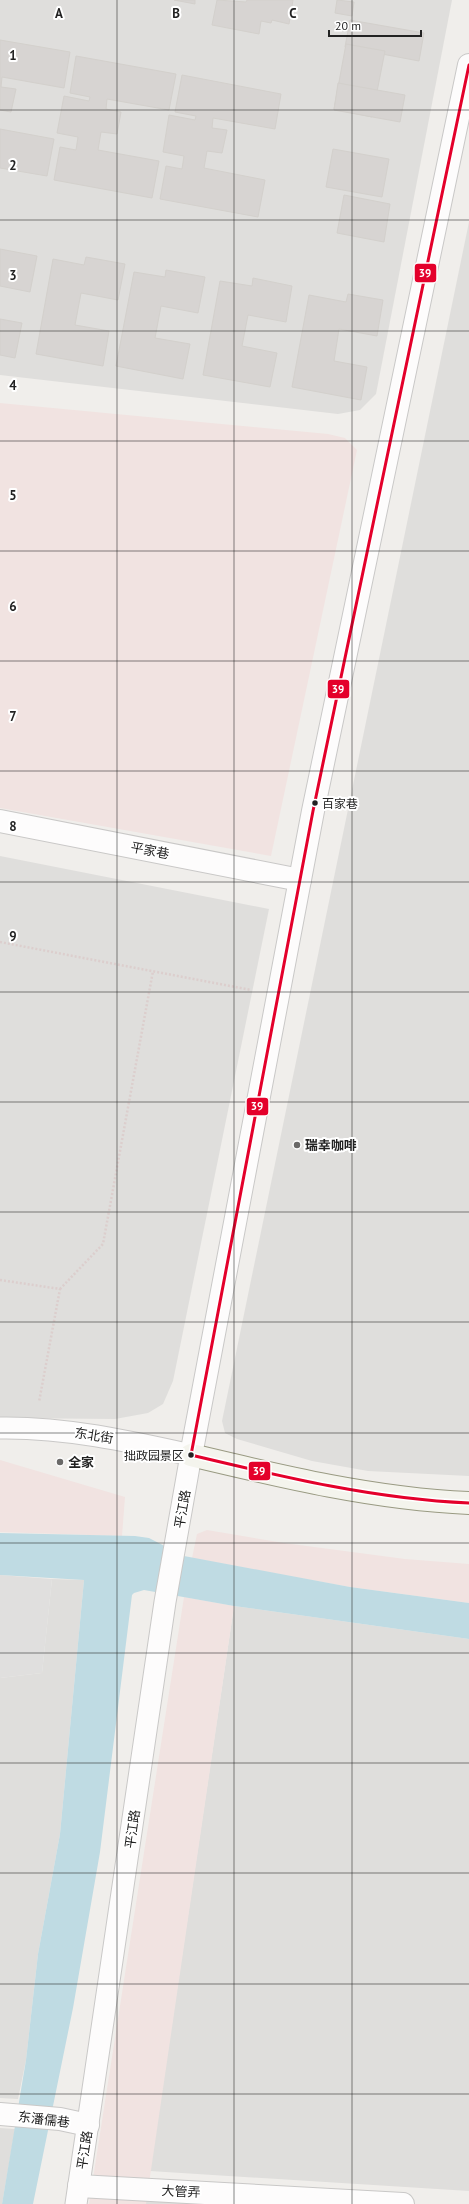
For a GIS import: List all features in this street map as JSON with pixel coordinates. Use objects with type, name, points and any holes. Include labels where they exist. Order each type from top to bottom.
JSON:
[{"type":"main road","name":"东北街","points":[[192,1455],[285,1478],[345,1489],[412,1498],[469,1503]]},
{"type":"street","points":[[192,1455],[300,880],[469,65]]},
{"type":"street","name":"平家巷","points":[[0,821],[300,880]]},
{"type":"street","name":"东北街","points":[[0,1428],[35,1428],[90,1434],[192,1455]]},
{"type":"street","name":"平江路","points":[[77,2195],[165,1602],[192,1455]]},
{"type":"street","name":"东潘儒巷","points":[[4,2115],[60,2119],[88,2125]]},
{"type":"street","name":"大管弄","points":[[77,2195],[403,2204]]},
{"type":"path","points":[[0,942],[278,995]]},
{"type":"path","points":[[35,1428],[60,1289],[103,1244],[153,972]]},
{"type":"path","points":[[0,1280],[60,1289]]},
{"type":"shaded area","points":[[0,0],[452,0],[376,394],[360,410],[338,414],[0,375]]},
{"type":"shaded area","points":[[469,222],[469,1476],[368,1471],[312,1461],[237,1439],[225,1433],[222,1421]]},
{"type":"shaded area","points":[[0,403],[328,434],[345,438],[357,450],[271,856],[0,808]]},
{"type":"shaded area","points":[[0,856],[269,909],[173,1381],[163,1404],[148,1413],[115,1419],[0,1418]]},
{"type":"shaded area","points":[[0,1460],[125,1497],[122,1536],[0,1532]]},
{"type":"shaded area","points":[[207,1530],[284,1543],[405,1559],[469,1564],[469,1603],[350,1587],[192,1558],[197,1534]]},
{"type":"shaded area","points":[[0,1575],[52,1579],[42,1673],[0,1678]]},
{"type":"shaded area","points":[[52,1579],[84,1580],[60,1834],[38,1954],[26,2060],[18,2099],[0,2098],[0,1678],[42,1673]]},
{"type":"shaded area","points":[[184,1597],[234,1606],[146,2204],[89,2204]]},
{"type":"shaded area","points":[[234,1606],[469,1639],[469,2191],[150,2171]]},
{"type":"shaded area","points":[[0,2128],[15,2129],[2,2204],[0,2204]]},
{"type":"shaded area","points":[[146,2199],[241,2204],[146,2204]]},
{"type":"water","points":[[0,1533],[135,1536],[149,1538],[184,1556],[350,1587],[469,1603],[469,1639],[234,1606],[144,1590],[132,1595],[100,1852],[73,2008],[33,2204],[2,2204],[26,2060],[38,1954],[60,1834],[84,1580],[0,1575]]},
{"type":"building","points":[[174,0],[195,0],[195,4]]},
{"type":"building","points":[[217,0],[246,2],[247,0],[293,0],[289,24],[272,20],[271,23],[261,21],[259,34],[212,25]]},
{"type":"building","points":[[337,0],[354,2],[352,16],[335,13]]},
{"type":"building","points":[[350,20],[424,33],[419,61],[345,47]]},
{"type":"building","points":[[0,40],[70,52],[64,88],[2,77],[1,87],[16,89],[11,112],[0,110]]},
{"type":"building","points":[[346,44],[385,51],[372,117],[334,109]]},
{"type":"building","points":[[76,56],[176,74],[169,110],[107,99],[106,109],[121,112],[117,134],[101,132],[98,150],[159,161],[152,198],[54,180],[60,147],[76,150],[78,137],[57,133],[64,96],[89,101],[90,97],[70,93]]},
{"type":"building","points":[[182,75],[281,94],[275,129],[213,118],[212,128],[227,130],[222,153],[207,151],[204,168],[265,180],[258,217],[160,199],[166,166],[182,169],[184,156],[163,152],[169,115],[195,120],[196,116],[175,112]]},
{"type":"building","points":[[338,83],[405,95],[400,122],[334,110]]},
{"type":"building","points":[[0,129],[54,139],[47,176],[0,168]]},
{"type":"building","points":[[333,149],[389,159],[382,197],[326,187]]},
{"type":"building","points":[[344,195],[390,204],[384,242],[337,233]]},
{"type":"building","points":[[0,249],[37,256],[30,292],[0,286]]},
{"type":"building","points":[[86,257],[125,264],[118,300],[81,293],[75,325],[109,331],[103,366],[36,354],[53,259],[84,265]]},
{"type":"building","points":[[166,270],[205,277],[198,313],[161,306],[155,338],[190,344],[183,379],[116,366],[134,272],[165,277]]},
{"type":"building","points":[[253,278],[292,286],[286,322],[248,315],[242,346],[277,353],[270,387],[203,375],[220,281],[252,286]]},
{"type":"building","points":[[348,294],[383,300],[377,336],[339,329],[334,361],[367,367],[361,400],[292,387],[309,295],[346,302]]},
{"type":"building","points":[[0,319],[22,323],[15,358],[0,355]]},
{"type":"transit line","name":"39","points":[[469,65],[313,811],[191,1455],[329,1486],[399,1497],[469,1503]]},
{"type":"place","name":"百家巷","points":[[315,803]]},
{"type":"place","name":"瑞幸咖啡","points":[[297,1145]]},
{"type":"place","name":"拙政园景区","points":[[191,1455]]},
{"type":"place","name":"全家","points":[[60,1462]]}]
